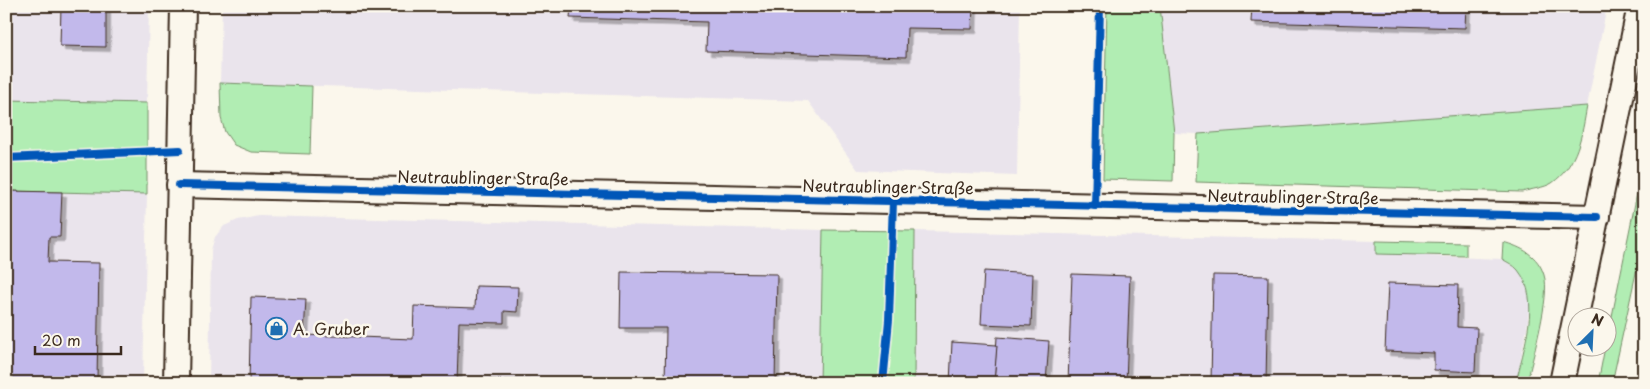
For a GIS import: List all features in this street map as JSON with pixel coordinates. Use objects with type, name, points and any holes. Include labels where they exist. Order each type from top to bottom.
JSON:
[{"type":"street","points":[[176,383],[183,6]]},
{"type":"street","points":[[1562,383],[1640,6]]},
{"type":"street","name":"Neutraublinger Straße","points":[[179,185],[1596,217]]},
{"type":"shaded area","points":[[6,6],[149,6],[147,103],[6,100]]},
{"type":"shaded area","points":[[222,6],[1020,6],[1017,176],[858,170],[808,101],[220,83]]},
{"type":"shaded area","points":[[1160,6],[1607,6],[1587,106],[1198,134],[1174,133]]},
{"type":"shaded area","points":[[6,191],[147,194],[143,383],[6,383]]},
{"type":"shaded area","points":[[259,216],[823,230],[820,383],[209,383],[211,250],[215,237],[224,226],[238,220]]},
{"type":"shaded area","points":[[915,231],[1376,241],[1377,254],[1502,259],[1518,269],[1526,284],[1530,301],[1527,328],[1516,383],[914,383]]},
{"type":"green space","points":[[1107,6],[1160,6],[1174,133],[1173,181],[1103,179]]},
{"type":"green space","points":[[220,83],[312,86],[310,154],[251,152],[234,145],[225,132],[221,118]]},
{"type":"green space","points":[[6,100],[147,103],[147,194],[6,191]]},
{"type":"green space","points":[[1587,106],[1581,138],[1568,167],[1561,176],[1549,185],[1522,192],[1196,182],[1198,134]]},
{"type":"green space","points":[[1644,159],[1644,236],[1618,355],[1618,306],[1614,306]]},
{"type":"green space","points":[[823,230],[915,231],[914,383],[820,383]]},
{"type":"green space","points":[[1376,241],[1466,243],[1466,256],[1376,254]]},
{"type":"green space","points":[[1503,242],[1516,246],[1533,257],[1538,262],[1544,275],[1545,297],[1543,312],[1527,383],[1516,383],[1529,325],[1529,296],[1525,282],[1518,270],[1502,259]]},
{"type":"green space","points":[[1603,356],[1618,356],[1612,383],[1598,383]]},
{"type":"building","points":[[61,6],[106,6],[106,47],[60,46]]},
{"type":"building","points":[[571,6],[973,6],[972,29],[907,28],[906,57],[706,51],[707,22],[570,18]]},
{"type":"building","points":[[1252,6],[1466,6],[1465,28],[1251,22]]},
{"type":"building","points":[[6,191],[62,192],[60,237],[49,237],[48,262],[99,263],[97,381],[6,383]]},
{"type":"building","points":[[984,271],[1033,274],[1031,326],[981,324]]},
{"type":"building","points":[[621,272],[777,274],[775,383],[665,383],[666,328],[620,328]]},
{"type":"building","points":[[1072,274],[1130,276],[1126,383],[1068,383]]},
{"type":"building","points":[[1213,275],[1268,276],[1266,383],[1211,383]]},
{"type":"building","points":[[1388,283],[1458,285],[1457,327],[1477,328],[1475,372],[1434,370],[1434,353],[1385,351]]},
{"type":"building","name":"A. Gruber","points":[[476,286],[518,287],[517,312],[504,311],[504,323],[459,322],[457,383],[249,383],[251,297],[306,299],[304,335],[413,339],[414,306],[475,308]]},
{"type":"building","points":[[997,337],[1049,341],[1046,383],[994,383]]},
{"type":"building","points":[[952,342],[997,345],[994,383],[950,383]]},
{"type":"building","points":[[471,379],[572,381],[572,383],[471,383]]},
{"type":"cycle path","points":[[1095,206],[1100,6]]},
{"type":"cycle path","points":[[6,158],[180,150]]},
{"type":"cycle path","points":[[179,185],[1597,217]]},
{"type":"cycle path","points":[[883,383],[889,320],[893,201]]},
{"type":"place","name":"A. Gruber","points":[[277,329]]}]
